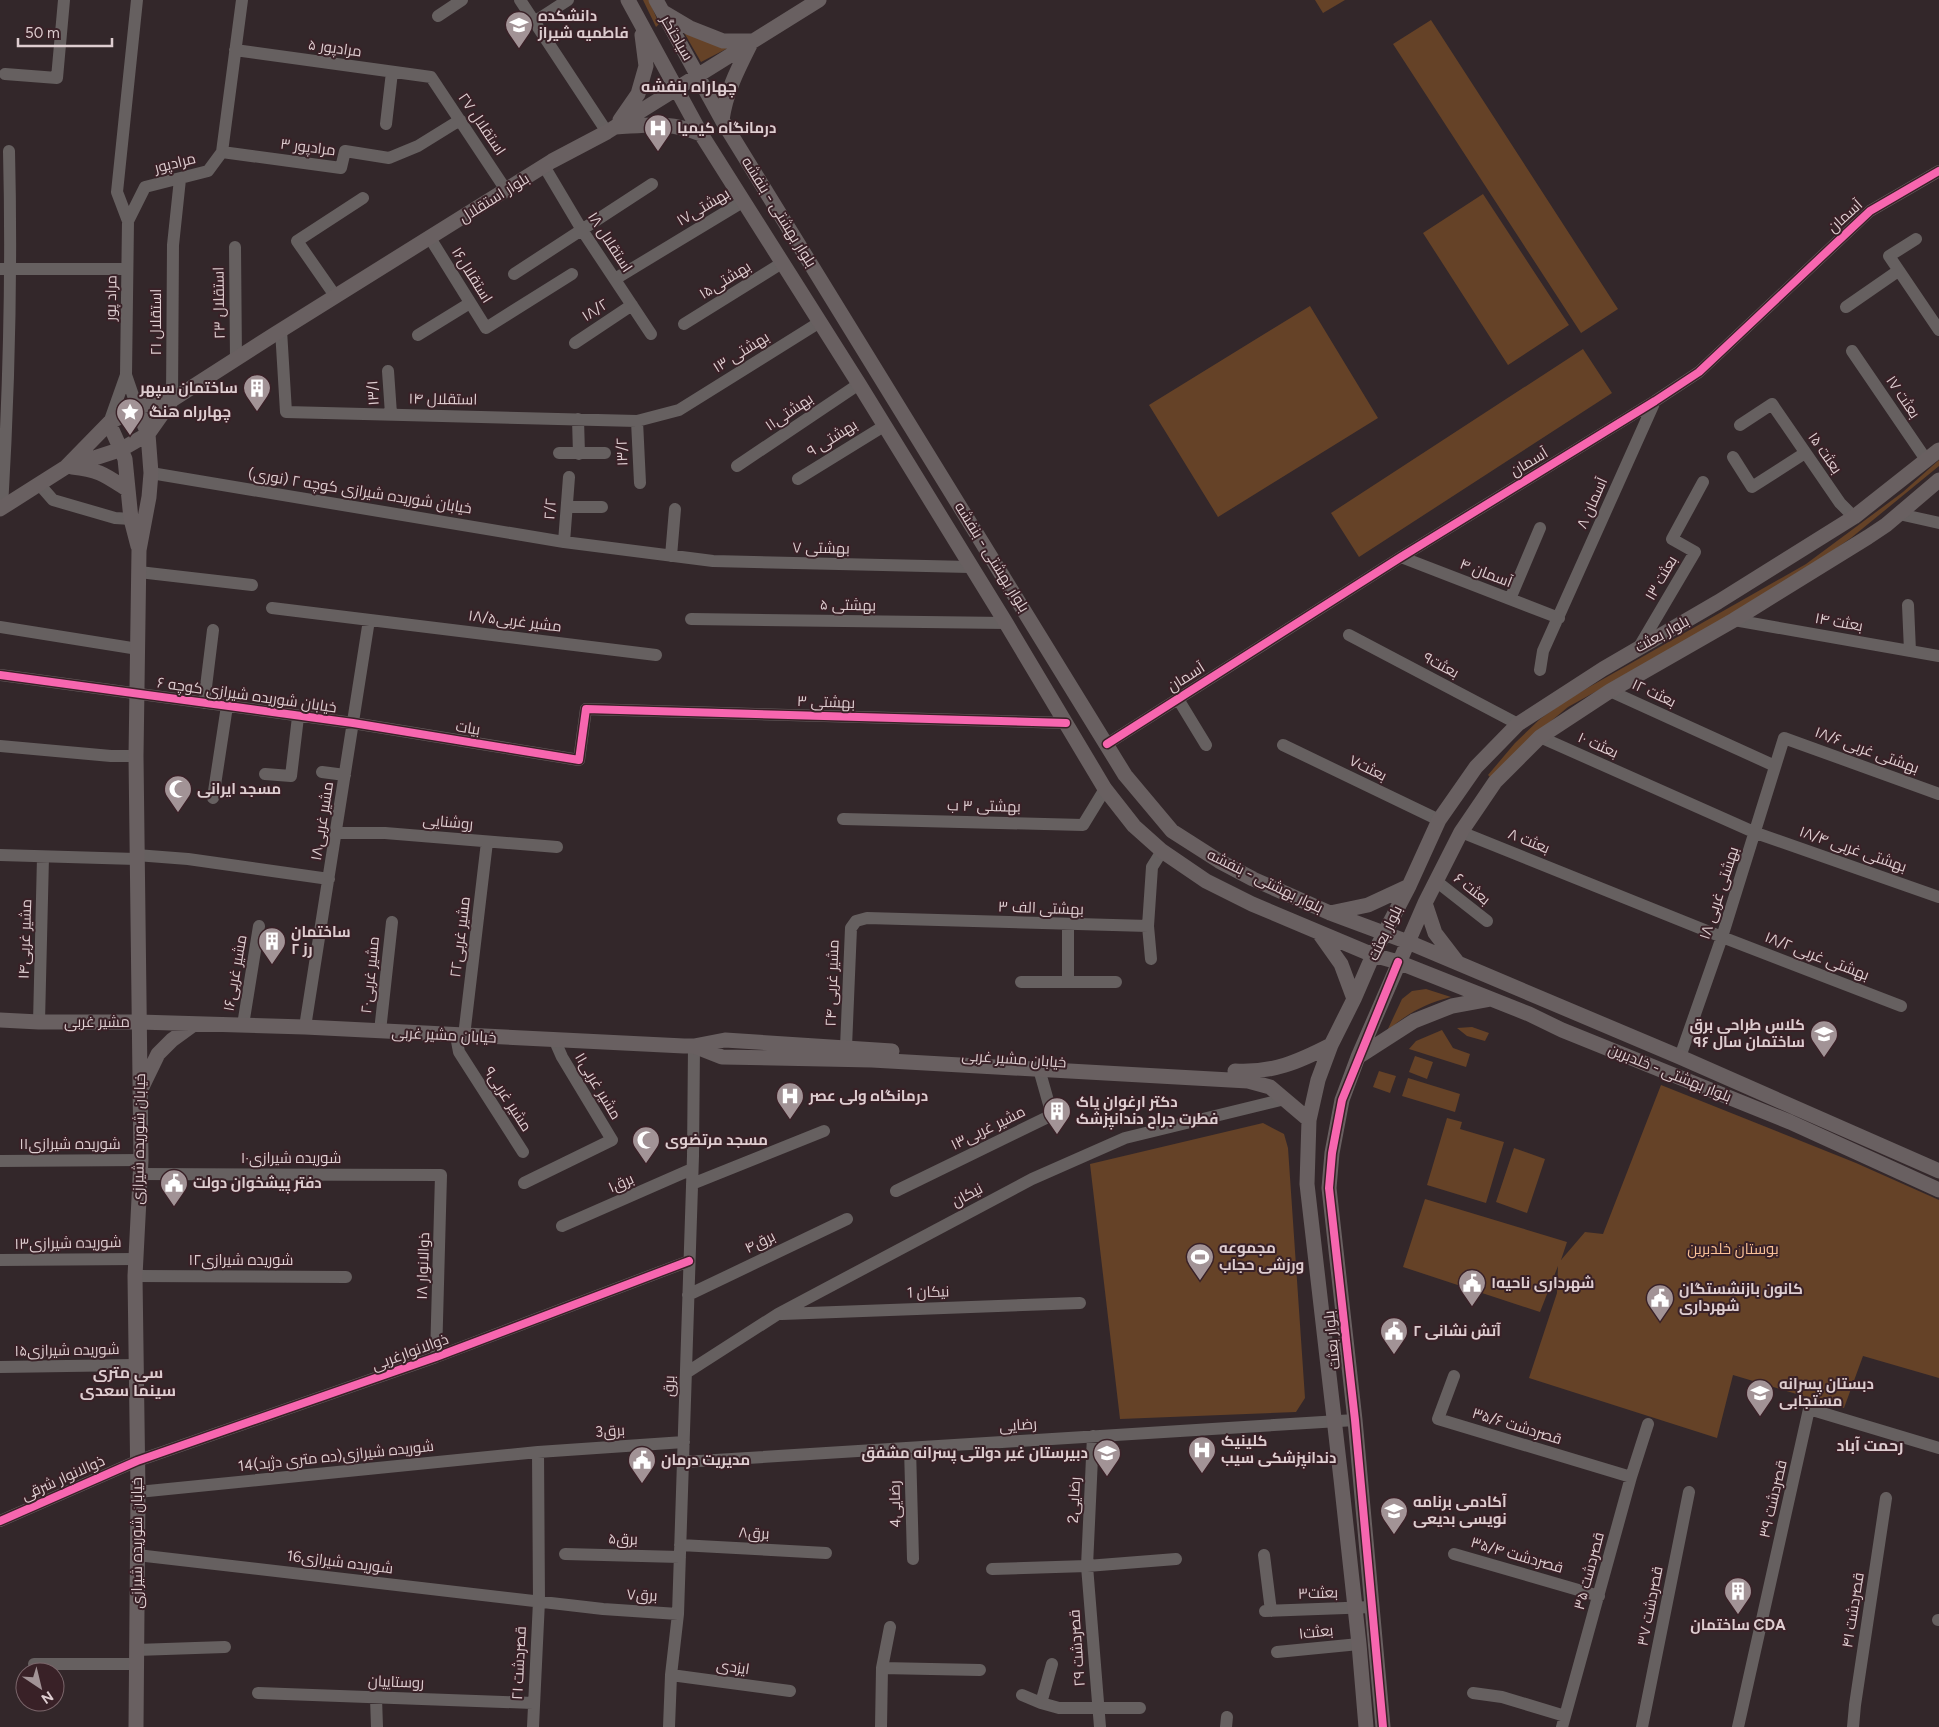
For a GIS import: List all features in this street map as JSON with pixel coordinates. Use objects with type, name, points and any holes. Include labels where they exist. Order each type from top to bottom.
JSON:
[{"type":"main road","name":"سیاحتگر","points":[[628,0],[676,89]]},
{"type":"main road","name":"بلوار استقلال","points":[[1,508],[66,467],[109,423],[137,407],[172,400],[544,166],[611,129],[819,0]]},
{"type":"main road","name":"سیاحتگر","points":[[659,5],[698,75]]},
{"type":"main road","points":[[659,5],[690,28],[723,41],[752,41],[730,86],[722,120]]},
{"type":"main road","points":[[611,129],[638,94],[646,66],[640,24]]},
{"type":"main road","name":"بلوار بهشتی - بنفشه","points":[[698,75],[722,120],[1125,775],[1172,831],[1219,861],[1330,913],[1408,942]]},
{"type":"main road","name":"بلوار بهشتی - بنفشه","points":[[676,89],[701,134],[859,384],[1006,623],[1105,789],[1134,826],[1162,851],[1206,880],[1252,904],[1373,955]]},
{"type":"main road","points":[[611,129],[659,124],[682,126],[701,134]]},
{"type":"main road","name":"بلوار استقلال","points":[[66,467],[122,449],[148,434],[172,400]]},
{"type":"main road","name":"خیابان شوریده شیرازی","points":[[136,1727],[138,1492],[135,1276],[141,1167],[136,857],[138,572],[139,550],[149,497],[151,473],[148,434],[137,407]]},
{"type":"main road","name":"خیابان شوریده شیرازی","points":[[109,423],[125,459],[130,519],[139,550]]},
{"type":"main road","name":"بلوار بعثت","points":[[1366,1727],[1335,1421],[1306,1184],[1309,1120],[1318,1080],[1330,1045],[1354,999],[1384,932],[1409,886],[1439,820],[1473,771],[1518,724],[1639,647],[1718,602],[1854,517],[1939,450]]},
{"type":"main road","points":[[66,467],[94,470],[108,476],[128,490]]},
{"type":"main road","name":"بلوار بعثت","points":[[1383,1727],[1355,1420],[1329,1188],[1332,1153],[1342,1100],[1398,962],[1461,832],[1492,786],[1540,738],[1610,691],[1734,620],[1868,537],[1939,480]]},
{"type":"main road","points":[[940,517],[960,504]]},
{"type":"main road","points":[[1854,517],[1868,537]]},
{"type":"main road","points":[[1473,771],[1492,786]]},
{"type":"main road","points":[[1330,913],[1368,905],[1409,886]]},
{"type":"main road","points":[[1425,903],[1435,933],[1459,964]]},
{"type":"main road","points":[[1319,933],[1342,964],[1354,999]]},
{"type":"main road","name":"بلوار بهشتی - خلدبرین","points":[[1408,942],[1680,1057],[1939,1170]]},
{"type":"main road","name":"بلوار بهشتی - خلدبرین","points":[[1373,955],[1398,962],[1529,1014],[1562,1030],[1790,1122],[1939,1190]]},
{"type":"main road","points":[[1529,1014],[1536,997]]},
{"type":"main road","points":[[1358,1057],[1414,1021],[1452,1006],[1490,999]]},
{"type":"main road","name":"مشیر غربی","points":[[0,1020],[194,1024]]},
{"type":"main road","points":[[140,1090],[158,1054],[172,1040],[194,1024]]},
{"type":"main road","name":"خیابان مشیر غربی","points":[[194,1024],[306,1027],[694,1046],[724,1040],[1037,1061],[1250,1072],[1274,1070],[1302,1060],[1330,1045]]},
{"type":"main road","name":"خیابان مشیر غربی","points":[[694,1046],[722,1057],[872,1060],[1248,1081],[1270,1087],[1309,1120]]},
{"type":"main road","points":[[1270,1087],[1276,1084],[1279,1078],[1274,1070]]},
{"type":"street","points":[[5,74],[57,78],[64,0]]},
{"type":"street","points":[[128,221],[117,192],[136,0]]},
{"type":"street","points":[[222,152],[242,0]]},
{"type":"street","points":[[438,16],[462,0]]},
{"type":"street","points":[[520,0],[611,129]]},
{"type":"street","points":[[534,22],[568,0]]},
{"type":"street","name":"۵ مرادپور","points":[[235,50],[431,77]]},
{"type":"street","points":[[386,124],[392,72]]},
{"type":"street","name":"۲۷ استقلال","points":[[431,77],[506,190]]},
{"type":"street","name":"۳ مرادپور","points":[[222,152],[341,168],[345,151],[389,158],[418,146],[460,120]]},
{"type":"street","points":[[1,508],[9,152]]},
{"type":"street","name":"مرادپور","points":[[128,221],[145,187],[208,171],[222,152]]},
{"type":"street","name":"استقلال ۱۸","points":[[544,166],[582,230],[651,334]]},
{"type":"street","name":"آسمان","points":[[1107,744],[1401,557],[1699,372],[1870,211],[1939,171]]},
{"type":"street","name":"۲۱ استقلال","points":[[172,400],[173,245],[180,179]]},
{"type":"street","points":[[514,274],[652,184]]},
{"type":"street","points":[[336,297],[297,241],[363,198]]},
{"type":"street","name":"بهشتی۱۷","points":[[615,279],[744,201]]},
{"type":"street","name":"مراد پور","points":[[109,423],[126,375],[128,221]]},
{"type":"street","name":"استقلال۱۶","points":[[430,238],[486,328],[572,274]]},
{"type":"street","points":[[1916,239],[1889,256],[1939,330]]},
{"type":"street","name":"۲۳ استقلال","points":[[235,247],[236,360]]},
{"type":"street","name":"بهشتی۱۵","points":[[684,324],[782,263]]},
{"type":"street","points":[[5,269],[127,268]]},
{"type":"street","points":[[1846,307],[1898,271]]},
{"type":"street","points":[[418,335],[470,303]]},
{"type":"street","name":"۱۸/۲","points":[[575,343],[632,306]]},
{"type":"street","name":"بهشتی ۱۳","points":[[679,410],[820,322]]},
{"type":"street","name":"استقلال ۱۴","points":[[281,330],[286,412],[637,421],[679,410]]},
{"type":"street","name":"بعثت ۱۷","points":[[1852,351],[1927,461]]},
{"type":"street","name":"۱۳/۱","points":[[388,371],[390,414]]},
{"type":"street","name":"مراد پور","points":[[126,375],[137,407]]},
{"type":"street","name":"بهشتی۱۱","points":[[737,466],[859,384]]},
{"type":"street","name":"۸ آسمان","points":[[1540,670],[1543,651],[1655,401]]},
{"type":"street","name":"بعثت ۱۵","points":[[1740,425],[1772,404],[1840,503],[1854,517]]},
{"type":"street","points":[[578,419],[579,454]]},
{"type":"street","name":"۱۳/۲","points":[[637,421],[640,483]]},
{"type":"street","name":"بهشتی ۹","points":[[798,479],[884,426]]},
{"type":"street","points":[[559,453],[605,453]]},
{"type":"street","points":[[1733,457],[1752,488],[1805,453]]},
{"type":"street","name":"خیابان شوریده شیرازی کوچه ۲ (نوری)","points":[[151,473],[564,542],[671,556]]},
{"type":"street","name":"۲/۲","points":[[564,542],[569,477]]},
{"type":"street","name":"۱۳ بعثت","points":[[1639,647],[1695,552],[1672,539],[1703,482]]},
{"type":"street","points":[[40,484],[53,500],[115,518],[130,519]]},
{"type":"street","points":[[567,507],[602,507]]},
{"type":"street","points":[[671,556],[675,509]]},
{"type":"street","points":[[1899,514],[1939,522]]},
{"type":"street","points":[[1510,599],[1540,528]]},
{"type":"street","name":"بهشتی ۷","points":[[671,556],[713,561],[970,567]]},
{"type":"street","name":"۴ آسمان","points":[[1401,557],[1559,618]]},
{"type":"street","points":[[138,572],[252,585]]},
{"type":"street","points":[[1908,605],[1910,651]]},
{"type":"street","name":"مشیر غربی۱۸/۵","points":[[272,608],[656,655]]},
{"type":"street","name":"بهشتی ۵","points":[[691,619],[1006,623]]},
{"type":"street","name":"مشیر غربی۱۸","points":[[306,1027],[369,620]]},
{"type":"street","name":"بعثت ۱۴","points":[[1734,620],[1939,656]]},
{"type":"street","points":[[0,627],[138,649]]},
{"type":"street","points":[[204,703],[214,630]]},
{"type":"street","name":"بعثت۹","points":[[1349,635],[1518,724]]},
{"type":"street","name":"خیابان شوریده شیرازی کوچه ۶","points":[[0,675],[352,723]]},
{"type":"street","name":"۱۲ بعثت","points":[[1610,691],[1775,766]]},
{"type":"street","points":[[1178,699],[1206,745]]},
{"type":"street","points":[[213,798],[227,706]]},
{"type":"street","name":"بهشتی ۳","points":[[579,760],[586,708],[1066,723]]},
{"type":"street","points":[[265,774],[291,776],[298,717]]},
{"type":"street","name":"بیات","points":[[352,723],[579,760]]},
{"type":"street","name":"۱۰ بعثت","points":[[1540,738],[1756,833]]},
{"type":"street","name":"بهشتی غربی ۱۸","points":[[1680,1057],[1756,833],[1784,738]]},
{"type":"street","name":"بهشتی غربی ۱۸/۶","points":[[1784,738],[1939,794]]},
{"type":"street","name":"بعثت۷","points":[[1283,745],[1439,820]]},
{"type":"street","points":[[0,746],[111,756],[136,756]]},
{"type":"street","points":[[322,772],[345,775]]},
{"type":"street","name":"بهشتی ۳ ب","points":[[843,819],[1083,825],[1105,789]]},
{"type":"street","name":"۸ بعثت","points":[[1461,832],[1722,937]]},
{"type":"street","name":"روشنایی","points":[[336,833],[385,833],[557,847]]},
{"type":"street","name":"بهشتی غربی ۱۸/۴","points":[[1756,833],[1939,897]]},
{"type":"street","name":"مشیر غربی۲۲","points":[[460,1036],[488,842]]},
{"type":"street","points":[[1151,960],[1148,926],[1152,867],[1162,851]]},
{"type":"street","points":[[0,855],[188,859],[329,878]]},
{"type":"street","name":"مشیر غربی۱۴","points":[[39,1022],[43,857]]},
{"type":"street","name":"۶ بعثت","points":[[1436,881],[1487,921]]},
{"type":"street","name":"بهشتی الف ۳","points":[[856,921],[867,918],[1148,926]]},
{"type":"street","name":"مشیر غربی ۲۴","points":[[846,1047],[851,928],[856,921]]},
{"type":"street","name":"مشیر غربی۲۰","points":[[380,1031],[392,922]]},
{"type":"street","points":[[1068,925],[1068,982]]},
{"type":"street","name":"مشیر غربی۱۶","points":[[243,1025],[259,926]]},
{"type":"street","name":"بهشتی غربی ۱۸/۲","points":[[1722,937],[1901,1006]]},
{"type":"street","points":[[1021,982],[1116,982]]},
{"type":"street","name":"مشیر غربی۹","points":[[460,1036],[459,1052],[523,1152]]},
{"type":"street","name":"مشیر غربی۱۱","points":[[524,1183],[612,1140],[562,1057],[555,1040]]},
{"type":"street","name":"برق","points":[[668,1727],[671,1675],[678,1614],[692,1184],[694,1046]]},
{"type":"street","name":"مشیر غربی۱۳","points":[[896,1191],[1052,1115],[1039,1069]]},
{"type":"street","name":"نیکان","points":[[686,1374],[778,1314],[1032,1179],[1125,1138],[1285,1099]]},
{"type":"street","points":[[692,1184],[824,1131]]},
{"type":"street","name":"شوریده شیرازی۱۱","points":[[0,1161],[141,1167]]},
{"type":"street","name":"۱۰شوریده شیرازی","points":[[141,1167],[441,1175]]},
{"type":"street","name":"برق۱","points":[[562,1226],[692,1169]]},
{"type":"street","name":"ذوالانوار ۱۸","points":[[436,1357],[441,1175]]},
{"type":"street","name":"برق۴","points":[[688,1295],[847,1219]]},
{"type":"street","name":"شوریده شیرازی۱۳","points":[[0,1260],[136,1258]]},
{"type":"street","name":"ذوالانوارغربی","points":[[137,1461],[436,1357],[689,1261]]},
{"type":"street","name":"شوریده شیرازی۱۲","points":[[135,1276],[346,1277]]},
{"type":"street","name":"نیکان 1","points":[[778,1314],[1080,1303]]},
{"type":"street","name":"شوریده شیرازی۱۵","points":[[0,1367],[135,1365]]},
{"type":"street","name":"قصردشت ۳۵/۶","points":[[1454,1376],[1438,1419],[1631,1476]]},
{"type":"street","name":"قصردشت ۳۹","points":[[1738,1727],[1809,1409],[1939,1448]]},
{"type":"street","name":"رضایی","points":[[683,1462],[1355,1420]]},
{"type":"street","name":"قصردشت ۳۵","points":[[1564,1721],[1631,1476],[1648,1424]]},
{"type":"street","name":"2رضایی","points":[[1087,1566],[1093,1436]]},
{"type":"street","name":"3برق","points":[[538,1452],[684,1442]]},
{"type":"street","name":"4رضایی","points":[[910,1448],[912,1559]]},
{"type":"street","name":"14شوریده شیرازی(ده متری دژبد)","points":[[138,1492],[538,1452]]},
{"type":"street","name":"قصردشت ۲۱","points":[[533,1727],[539,1601],[538,1452]]},
{"type":"street","name":"ذوالانوار شرقی","points":[[0,1521],[137,1461]]},
{"type":"street","name":"قصردشت ۳۷","points":[[1642,1727],[1689,1492]]},
{"type":"street","name":"قصردشت ۴۱","points":[[1853,1727],[1886,1498]]},
{"type":"street","name":"برق۸","points":[[680,1551],[826,1553]]},
{"type":"street","name":"برق۵","points":[[565,1554],[680,1551]]},
{"type":"street","name":"قصردشت ۳۵/۴","points":[[1454,1554],[1599,1596]]},
{"type":"street","name":"شوریده شیرازی16","points":[[137,1555],[603,1609]]},
{"type":"street","name":"بعثت۳","points":[[1264,1556],[1268,1611],[1373,1607]]},
{"type":"street","points":[[992,1569],[1087,1566],[1176,1559]]},
{"type":"street","name":"قصردشت ۲۹","points":[[1087,1566],[1100,1727]]},
{"type":"street","name":"برق۷","points":[[603,1609],[678,1614]]},
{"type":"street","points":[[881,1727],[882,1668],[890,1627]]},
{"type":"street","name":"بعثت۱","points":[[1277,1652],[1359,1644]]},
{"type":"street","points":[[63,1662],[136,1657],[225,1647]]},
{"type":"street","points":[[1041,1703],[1052,1664]]},
{"type":"street","points":[[882,1668],[980,1670]]},
{"type":"street","name":"ایزدی","points":[[671,1675],[790,1692]]},
{"type":"street","name":"روستاییان","points":[[258,1693],[533,1703]]},
{"type":"street","points":[[1473,1693],[1502,1697],[1564,1721]]},
{"type":"street","points":[[1022,1695],[1059,1708],[1140,1708]]},
{"type":"street","points":[[376,1698],[377,1727]]},
{"type":"green space","points":[[643,0],[649,0],[659,24],[656,27]]},
{"type":"green space","points":[[1315,0],[1345,0],[1323,13]]},
{"type":"green space","points":[[1431,20],[1618,309],[1581,333],[1393,44]]},
{"type":"green space","points":[[682,29],[728,48],[701,62]]},
{"type":"green space","points":[[1483,194],[1569,325],[1508,365],[1423,233]]},
{"type":"green space","points":[[1310,306],[1378,418],[1218,517],[1149,405]]},
{"type":"green space","points":[[1583,349],[1612,393],[1359,557],[1331,513]]},
{"type":"green space","points":[[1939,460],[1939,466],[1851,538],[1802,572],[1676,647],[1568,707],[1527,741],[1491,778],[1488,775],[1515,743],[1540,719],[1568,699],[1806,564],[1903,492]]},
{"type":"green space","points":[[1426,989],[1451,997],[1417,1010],[1387,1031],[1402,999],[1412,991]]},
{"type":"green space","points":[[1472,1027],[1489,1033],[1485,1041],[1467,1036],[1457,1028]]},
{"type":"green space","points":[[1442,1030],[1453,1048],[1470,1054],[1466,1067],[1409,1049],[1416,1041]]},
{"type":"green space","points":[[1415,1056],[1433,1062],[1427,1079],[1409,1072]]},
{"type":"green space","points":[[1379,1071],[1396,1076],[1390,1093],[1373,1087]]},
{"type":"green space","points":[[1408,1078],[1460,1094],[1455,1112],[1402,1096]]},
{"type":"green space","name":"بوستان خلدبرین","points":[[1661,1085],[1856,1163],[1939,1200],[1939,1378],[1863,1356],[1844,1408],[1733,1375],[1717,1438],[1529,1378],[1557,1293],[1558,1266],[1540,1312],[1403,1267],[1425,1199],[1567,1242],[1561,1260],[1585,1232],[1603,1234]]},
{"type":"green space","points":[[1447,1118],[1462,1122],[1460,1129],[1504,1142],[1486,1203],[1427,1185]]},
{"type":"green space","name":"مجموعه ورزشی حجاب","points":[[1263,1123],[1284,1134],[1288,1148],[1305,1398],[1296,1412],[1120,1419],[1090,1164]]},
{"type":"green space","points":[[1514,1148],[1545,1159],[1527,1213],[1496,1202]]},
{"type":"cycle path","points":[[1107,744],[1401,557],[1699,372],[1870,211],[1939,171]]},
{"type":"cycle path","points":[[0,675],[353,723],[579,760],[586,709],[1066,723]]},
{"type":"cycle path","points":[[1383,1727],[1355,1420],[1329,1188],[1332,1153],[1342,1100],[1398,962]]},
{"type":"cycle path","points":[[0,1521],[137,1461],[436,1357],[689,1261]]},
{"type":"place","name":"دانشکده فاطمیه شیراز","points":[[519,49]]},
{"type":"place","name":"درمانگاه کیمیا","points":[[658,152]]},
{"type":"place","name":"ساختمان سپهر","points":[[257,412]]},
{"type":"place","name":"چهارراه هنگ","points":[[130,436]]},
{"type":"place","name":"مسجد ایرانی","points":[[178,813]]},
{"type":"place","name":"ساختمان رز ۲","points":[[272,965]]},
{"type":"place","name":"کلاس طراحی برق ساختمان سال ۹۶","points":[[1824,1058]]},
{"type":"place","name":"درمانگاه ولی عصر","points":[[790,1120]]},
{"type":"place","name":"دکتر ارغوان پاک فطرت جراح دندانپزشک","points":[[1057,1135]]},
{"type":"place","name":"مسجد مرتضوی","points":[[646,1164]]},
{"type":"place","name":"دفتر پیشخوان دولت","points":[[174,1207]]},
{"type":"place","name":"مجموعه ورزشی حجاب","points":[[1200,1281]]},
{"type":"place","name":"شهرداری ناحیه۱","points":[[1472,1307]]},
{"type":"place","name":"کانون بازنشستگان شهرداری","points":[[1660,1322]]},
{"type":"place","name":"آتش نشانی ۲","points":[[1394,1355]]},
{"type":"place","name":"دبستان پسرانه مستجابی","points":[[1760,1417]]},
{"type":"place","name":"کلینیک دندانپزشکی سیب","points":[[1202,1474]]},
{"type":"place","name":"دبیرستان غیر دولتی پسرانه مشفق","points":[[1107,1477]]},
{"type":"place","name":"مدیریت درمان","points":[[642,1484]]},
{"type":"place","name":"آکادمی برنامه نویسی بدیعی","points":[[1394,1535]]},
{"type":"place","name":"ساختمان CDA","points":[[1738,1615]]},
{"type":"district","name":"چهاراه بنفشه","points":[[689,86]]},
{"type":"district","name":"سی متری سینما سعدی","points":[[128,1381]]},
{"type":"district","name":"رحمت آباد","points":[[1870,1445]]}]
